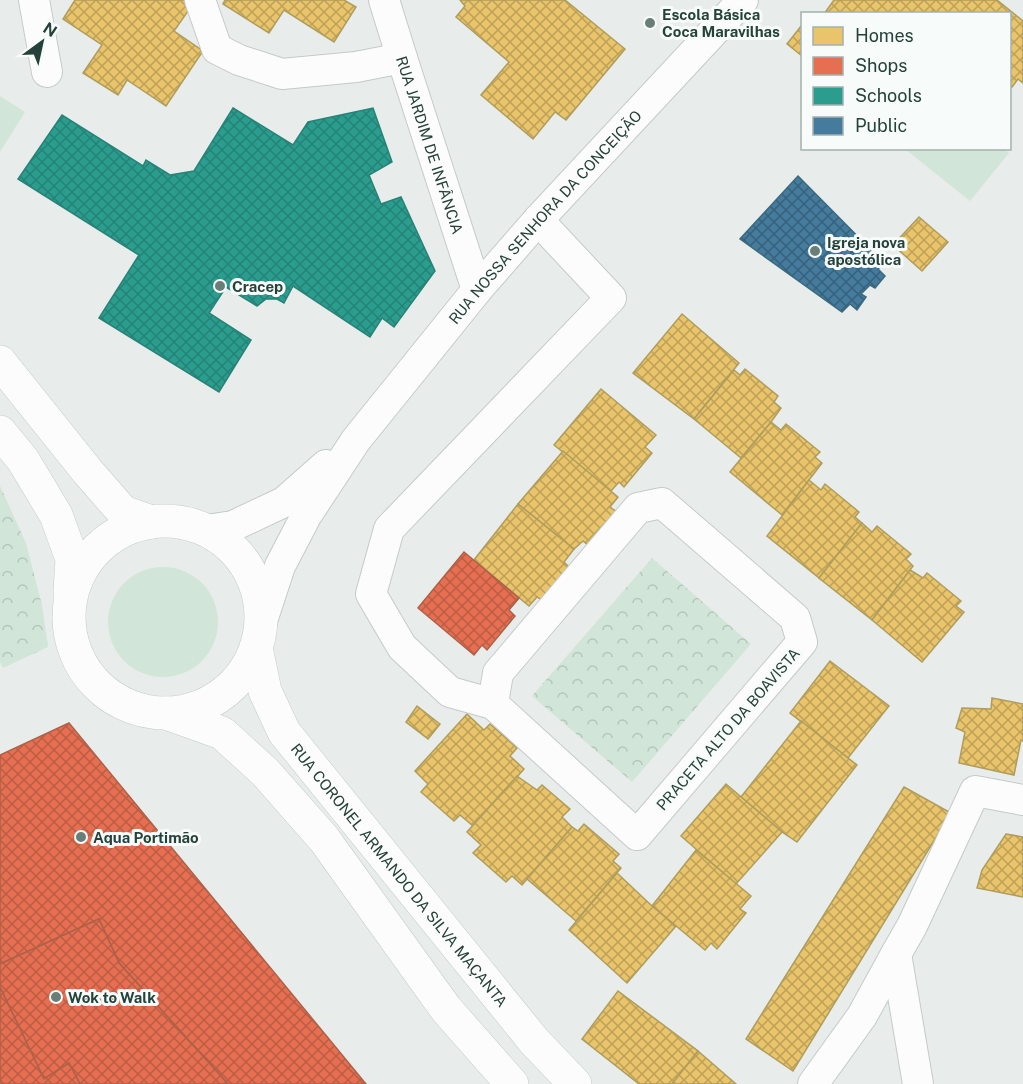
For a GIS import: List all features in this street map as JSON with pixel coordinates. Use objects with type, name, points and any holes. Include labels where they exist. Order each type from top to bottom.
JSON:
[{"type":"main road","name":"RUA CORONEL ARMANDO DA SILVA MAÇANTA","points":[[0,362],[123,512],[153,522]]},
{"type":"main road","name":"RUA CORONEL ARMANDO DA SILVA MAÇANTA","points":[[0,432],[23,460],[56,515],[72,559],[69,625],[73,647],[90,677],[106,693],[125,705],[164,713],[222,733],[265,772],[324,839],[446,1009],[512,1084]]},
{"type":"main road","name":"RUA CORONEL ARMANDO DA SILVA MAÇANTA","points":[[69,610],[76,578],[94,551],[111,537],[131,526],[175,521],[206,531],[228,545],[249,571],[257,593],[261,615],[258,637],[242,675],[221,695],[193,709],[164,713]]},
{"type":"main road","name":"RUA CORONEL ARMANDO DA SILVA MAÇANTA","points":[[258,637],[265,691],[284,732],[527,1032],[575,1084]]},
{"type":"street","points":[[34,0],[47,72]]},
{"type":"street","points":[[200,0],[217,49],[239,60],[282,74],[356,67],[402,58]]},
{"type":"street","name":"RUA JARDIM DE INFÂNCIA","points":[[384,0],[477,290]]},
{"type":"street","name":"RUA NOSSA SENHORA DA CONCEIÇÃO","points":[[356,440],[477,290],[538,220],[743,0]]},
{"type":"street","name":"PRACETA ALTO DA BOAVISTA","points":[[493,704],[498,672],[638,508],[646,506],[662,503],[795,618],[802,642],[637,835],[493,704],[450,692],[402,647],[371,594],[389,529],[611,298],[538,220]]},
{"type":"street","points":[[206,531],[233,526],[284,502],[356,440]]},
{"type":"street","points":[[258,637],[280,566],[306,516],[356,440]]},
{"type":"street","points":[[813,1084],[862,1016],[912,926],[975,791],[1023,800]]},
{"type":"street","points":[[896,954],[918,1084]]},
{"type":"green space","points":[[0,96],[25,112],[0,152]]},
{"type":"green space","points":[[906,150],[1005,150],[1009,153],[970,201]]},
{"type":"green space","points":[[0,486],[26,543],[42,605],[48,647],[3,668],[0,662]]},
{"type":"green space","points":[[652,558],[751,644],[632,782],[532,696]]},
{"type":"green space","points":[[163,567],[184,571],[202,583],[214,601],[218,622],[214,643],[202,661],[184,673],[163,677],[142,673],[124,661],[112,643],[108,622],[112,601],[124,583],[142,571]]},
{"type":"building: Homes","points":[[75,0],[187,0],[193,4],[174,31],[203,51],[166,106],[127,80],[118,95],[83,73],[102,45],[63,19]]},
{"type":"building: Homes","points":[[225,0],[344,0],[356,7],[334,42],[284,10],[269,33],[223,4]]},
{"type":"building: Homes","points":[[460,0],[565,0],[625,49],[566,120],[555,112],[533,139],[481,95],[509,62],[456,17],[465,6]]},
{"type":"building: Homes","points":[[834,0],[997,0],[1023,21],[1023,83],[1018,79],[1011,86],[1011,12],[935,12],[933,10],[932,12],[825,12]]},
{"type":"building: Homes","points":[[801,26],[801,55],[787,44]]},
{"type":"building: Homes","points":[[919,217],[948,242],[922,271],[893,245]]},
{"type":"building: Homes","points":[[682,314],[739,363],[694,419],[633,373]]},
{"type":"building: Homes","points":[[745,369],[778,396],[774,402],[781,408],[741,458],[694,419],[734,370],[740,375]]},
{"type":"building: Homes","points":[[601,389],[656,435],[645,447],[652,453],[624,487],[619,482],[611,491],[554,445]]},
{"type":"building: Homes","points":[[771,422],[781,430],[786,424],[820,452],[815,457],[822,463],[782,515],[730,472]]},
{"type":"building: Homes","points":[[563,451],[618,497],[610,507],[617,512],[589,546],[583,541],[574,549],[518,504]]},
{"type":"building: Homes","points":[[809,480],[821,490],[825,484],[859,512],[855,517],[862,523],[819,578],[767,536]]},
{"type":"building: Homes","points":[[518,504],[574,549],[564,562],[570,568],[543,601],[537,597],[529,606],[474,560]]},
{"type":"building: Homes","points":[[862,523],[872,532],[877,526],[911,554],[906,559],[913,566],[872,620],[819,578]]},
{"type":"building: Homes","points":[[910,570],[923,578],[927,573],[961,601],[956,606],[964,612],[922,662],[872,620]]},
{"type":"building: Homes","points":[[830,661],[889,706],[848,758],[790,713]]},
{"type":"building: Homes","points":[[992,698],[1023,704],[1023,741],[1021,740],[1014,775],[959,763],[965,732],[956,728],[962,708],[991,709]]},
{"type":"building: Homes","points":[[417,706],[440,724],[428,739],[406,722]]},
{"type":"building: Homes","points":[[467,714],[484,730],[490,724],[517,748],[510,756],[524,769],[473,826],[460,815],[454,821],[421,792],[428,784],[415,771]]},
{"type":"building: Homes","points":[[801,721],[857,765],[797,842],[741,797]]},
{"type":"building: Homes","points":[[517,776],[537,790],[542,785],[570,809],[562,817],[572,827],[522,885],[512,876],[506,882],[473,853],[481,845],[467,832]]},
{"type":"building: Homes","points":[[726,784],[782,832],[736,884],[681,836]]},
{"type":"building: Homes","points":[[904,787],[951,813],[793,1071],[746,1039]]},
{"type":"building: Homes","points":[[584,824],[619,854],[613,861],[621,868],[576,921],[527,879],[572,827],[578,831]]},
{"type":"building: Homes","points":[[1006,834],[1023,837],[1023,897],[977,888],[982,870]]},
{"type":"building: Homes","points":[[696,850],[751,896],[740,909],[746,913],[717,949],[711,943],[705,950],[652,906]]},
{"type":"building: Homes","points":[[617,873],[676,926],[627,983],[569,930]]},
{"type":"building: Homes","points":[[618,991],[698,1051],[672,1084],[639,1084],[582,1039]]},
{"type":"building: Homes","points":[[698,1051],[736,1084],[672,1084]]},
{"type":"building: Shops","points":[[464,552],[519,598],[509,610],[515,616],[487,650],[482,645],[474,655],[418,608]]},
{"type":"building: Shops","name":"Aqua Portimão","points":[[69,723],[366,1084],[228,1084],[119,963],[99,919],[0,964],[0,755]]},
{"type":"building: Shops","points":[[99,919],[119,963],[228,1084],[160,1084],[157,1079],[148,1083],[142,1071],[151,1066],[147,1058],[157,1052],[152,1043],[143,1047],[137,1036],[130,1040],[128,1035],[139,1030],[130,1013],[122,1017],[118,1008],[107,1014],[100,1001],[94,1004],[81,978],[63,987],[68,998],[41,1011],[52,1034],[80,1020],[85,1030],[97,1024],[101,1032],[91,1036],[96,1047],[108,1041],[120,1065],[110,1070],[117,1084],[80,1084],[69,1063],[44,1079],[0,987],[0,964]]},
{"type":"building: Shops","points":[[99,919],[119,963],[228,1084],[80,1084],[69,1063],[44,1079],[0,987],[0,964]]},
{"type":"building: Shops","points":[[0,987],[44,1079],[69,1063],[80,1084],[0,1084]]},
{"type":"building: Schools","points":[[233,108],[293,145],[308,122],[373,108],[392,162],[369,175],[381,204],[401,197],[435,271],[394,327],[382,318],[370,337],[293,286],[284,303],[277,299],[266,299],[257,306],[226,287],[209,313],[251,340],[219,392],[99,318],[139,255],[18,179],[62,115],[143,166],[146,160],[170,175],[194,171]]},
{"type":"building: Public","name":"Igreja nova apostólica","points":[[798,176],[884,263],[878,269],[885,276],[875,288],[870,285],[861,294],[866,297],[857,310],[850,304],[842,312],[740,239]]},
{"type":"place","name":"Escola Básica Coca Maravilhas","points":[[650,23]]},
{"type":"place","name":"Igreja nova apostólica","points":[[815,251]]},
{"type":"place","name":"Cracep","points":[[220,286]]},
{"type":"place","name":"Aqua Portimão","points":[[81,837]]},
{"type":"place","name":"Wok to Walk","points":[[56,997]]}]
